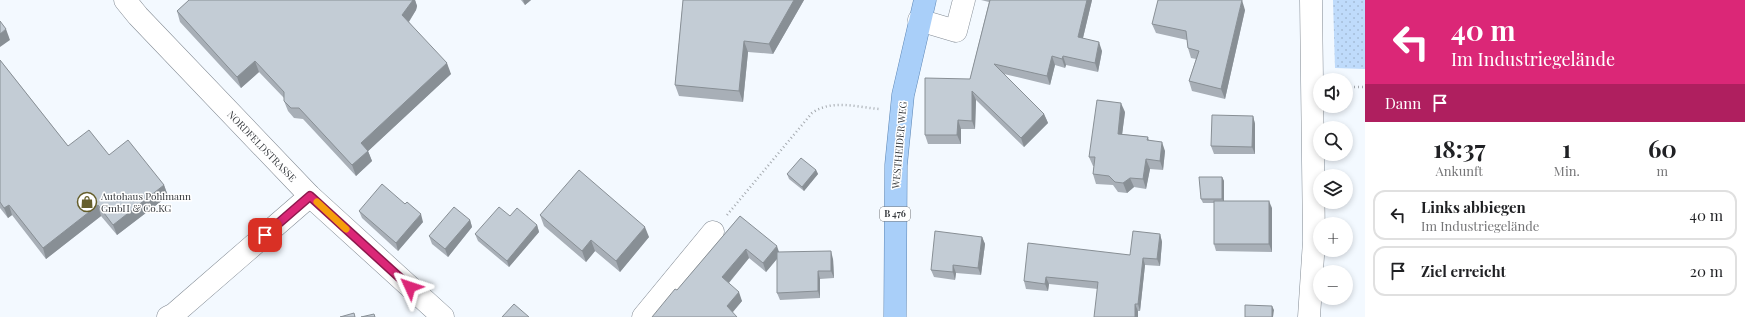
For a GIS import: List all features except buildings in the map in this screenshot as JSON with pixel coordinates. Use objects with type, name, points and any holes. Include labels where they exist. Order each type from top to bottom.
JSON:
[{"type":"main road","name":"WESTHEIDER WEG","points":[[895,317],[896,165],[903,95],[922,10]]},
{"type":"street","name":"NORDFELDSTRASSE","points":[[125,0],[138,16],[310,196],[443,317]]},
{"type":"street","points":[[922,10],[956,31],[964,0]]},
{"type":"street","points":[[1309,317],[1314,241],[1311,0]]},
{"type":"street","points":[[168,317],[174,314],[310,196]]},
{"type":"street","points":[[642,317],[713,232]]},
{"type":"path","points":[[1353,87],[1365,87]]},
{"type":"path","points":[[713,232],[812,113],[821,107],[840,104],[902,112]]},
{"type":"shaded area","points":[[1333,0],[1365,0],[1365,69],[1335,68]]},
{"type":"slow traffic","points":[[317,202],[346,229]]},
{"type":"place","name":"Autohaus Pohlmann GmbH & Co.KG","points":[[87,202]]},
{"type":"route","points":[[265,235],[310,196],[410,287]]}]
